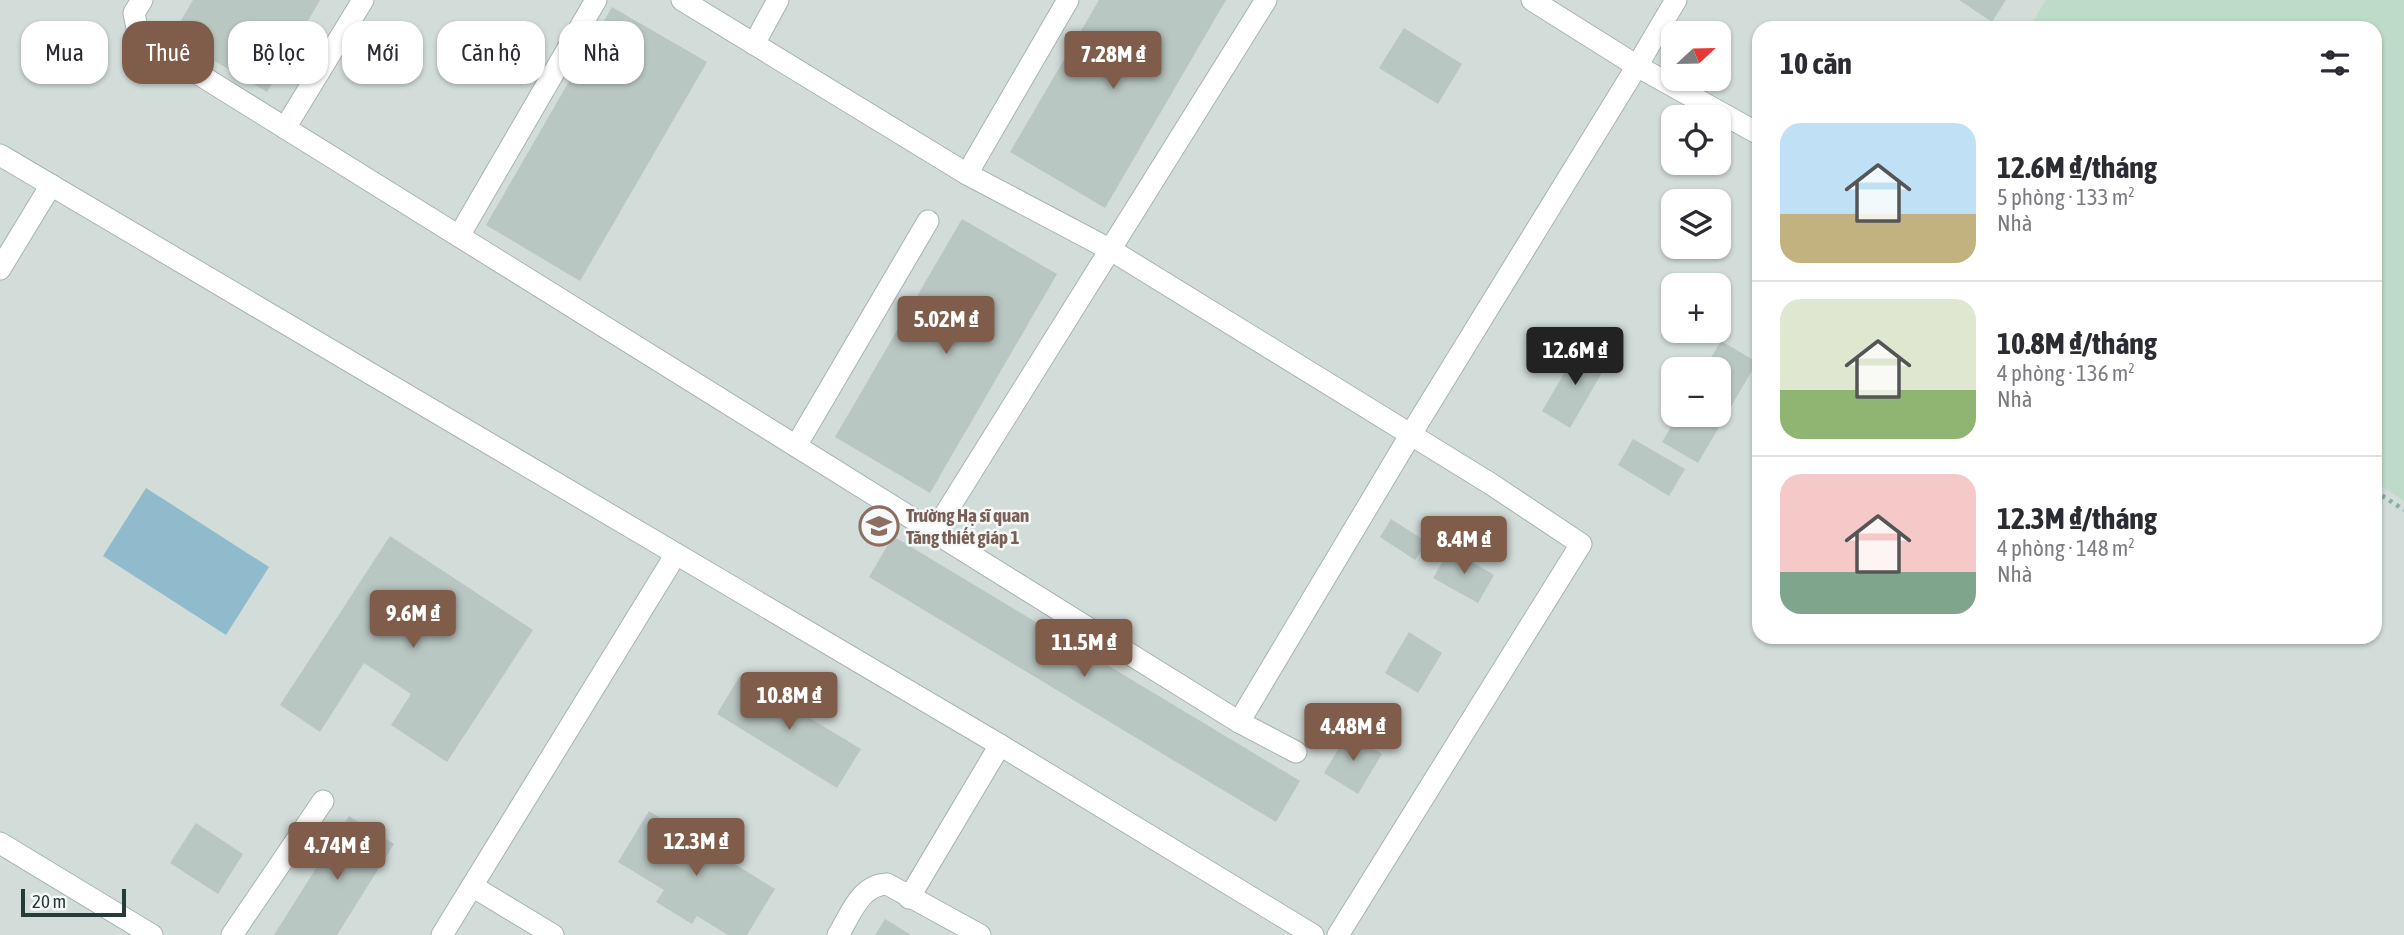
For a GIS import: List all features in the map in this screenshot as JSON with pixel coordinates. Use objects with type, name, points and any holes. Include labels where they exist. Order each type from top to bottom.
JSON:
[{"type":"street","points":[[142,0],[134,13],[137,28],[152,45],[1239,722],[1297,752]]},
{"type":"street","points":[[285,128],[363,0]]},
{"type":"street","points":[[459,236],[596,0]]},
{"type":"street","points":[[682,0],[967,174],[1111,250],[1411,434],[1581,544],[1338,935]]},
{"type":"street","points":[[754,44],[778,0]]},
{"type":"street","points":[[967,174],[1068,0]]},
{"type":"street","points":[[934,531],[1266,0]]},
{"type":"street","points":[[1532,0],[1637,66],[1752,130]]},
{"type":"street","points":[[1239,722],[1676,0]]},
{"type":"street","points":[[0,155],[1000,745],[1313,935]]},
{"type":"street","points":[[0,270],[51,185]]},
{"type":"street","points":[[796,446],[928,221]]},
{"type":"street","points":[[443,935],[676,554]]},
{"type":"street","points":[[909,898],[1000,745]]},
{"type":"street","points":[[233,935],[323,801]]},
{"type":"street","points":[[0,843],[152,935]]},
{"type":"street","points":[[838,935],[866,889],[876,884],[887,884],[980,935]]},
{"type":"street","points":[[472,886],[554,935]]},
{"type":"path","points":[[2382,496],[2404,510]]},
{"type":"shaded area","name":"Trường Hạ sĩ quan Tăng thiết giáp 1","points":[[0,0],[2404,0],[2404,935],[0,935]]},
{"type":"green space","points":[[2046,0],[2404,0],[2404,501],[2382,487],[2382,21],[2033,21]]},
{"type":"water","points":[[146,488],[269,567],[226,635],[103,556]]},
{"type":"building","points":[[193,0],[320,0],[308,21],[228,21],[228,69],[214,61],[214,21],[181,21]]},
{"type":"building","points":[[1099,0],[1226,0],[1105,208],[1010,152]]},
{"type":"building","points":[[1959,0],[2006,0],[1990,21]]},
{"type":"building","points":[[612,7],[636,21],[604,21]]},
{"type":"building","points":[[644,26],[707,62],[580,281],[486,225],[567,84],[644,84]]},
{"type":"building","points":[[1404,28],[1462,64],[1438,104],[1379,68]]},
{"type":"building","points":[[253,84],[272,84],[267,92]]},
{"type":"building","points":[[962,219],[1057,274],[930,493],[835,437]]},
{"type":"building","points":[[1720,343],[1724,343],[1752,359],[1752,371],[1731,407],[1731,357],[1711,357]]},
{"type":"building","points":[[1581,345],[1608,362],[1570,428],[1542,411]]},
{"type":"building","points":[[1671,427],[1719,427],[1698,463],[1662,442]]},
{"type":"building","points":[[1633,439],[1685,469],[1669,496],[1618,465]]},
{"type":"building","points":[[1391,519],[1427,542],[1415,560],[1380,537]]},
{"type":"building","points":[[390,536],[533,630],[447,762],[391,725],[411,694],[364,663],[320,732],[280,705]]},
{"type":"building","points":[[893,536],[1300,781],[1276,822],[869,577]]},
{"type":"building","points":[[1450,549],[1494,575],[1478,603],[1433,578]]},
{"type":"building","points":[[1409,632],[1442,653],[1418,693],[1385,673]]},
{"type":"building","points":[[740,676],[861,749],[837,788],[717,714]]},
{"type":"building","points":[[1348,733],[1382,754],[1358,794],[1324,773]]},
{"type":"building","points":[[649,811],[775,889],[747,935],[728,935],[697,916],[692,924],[656,902],[664,890],[618,862]]},
{"type":"building","points":[[349,816],[394,844],[337,935],[274,935]]},
{"type":"building","points":[[196,823],[243,854],[218,894],[170,863]]},
{"type":"building","points":[[885,919],[911,935],[875,935]]},
{"type":"place","name":"Trường Hạ sĩ quan Tăng thiết giáp 1","points":[[879,526]]}]
